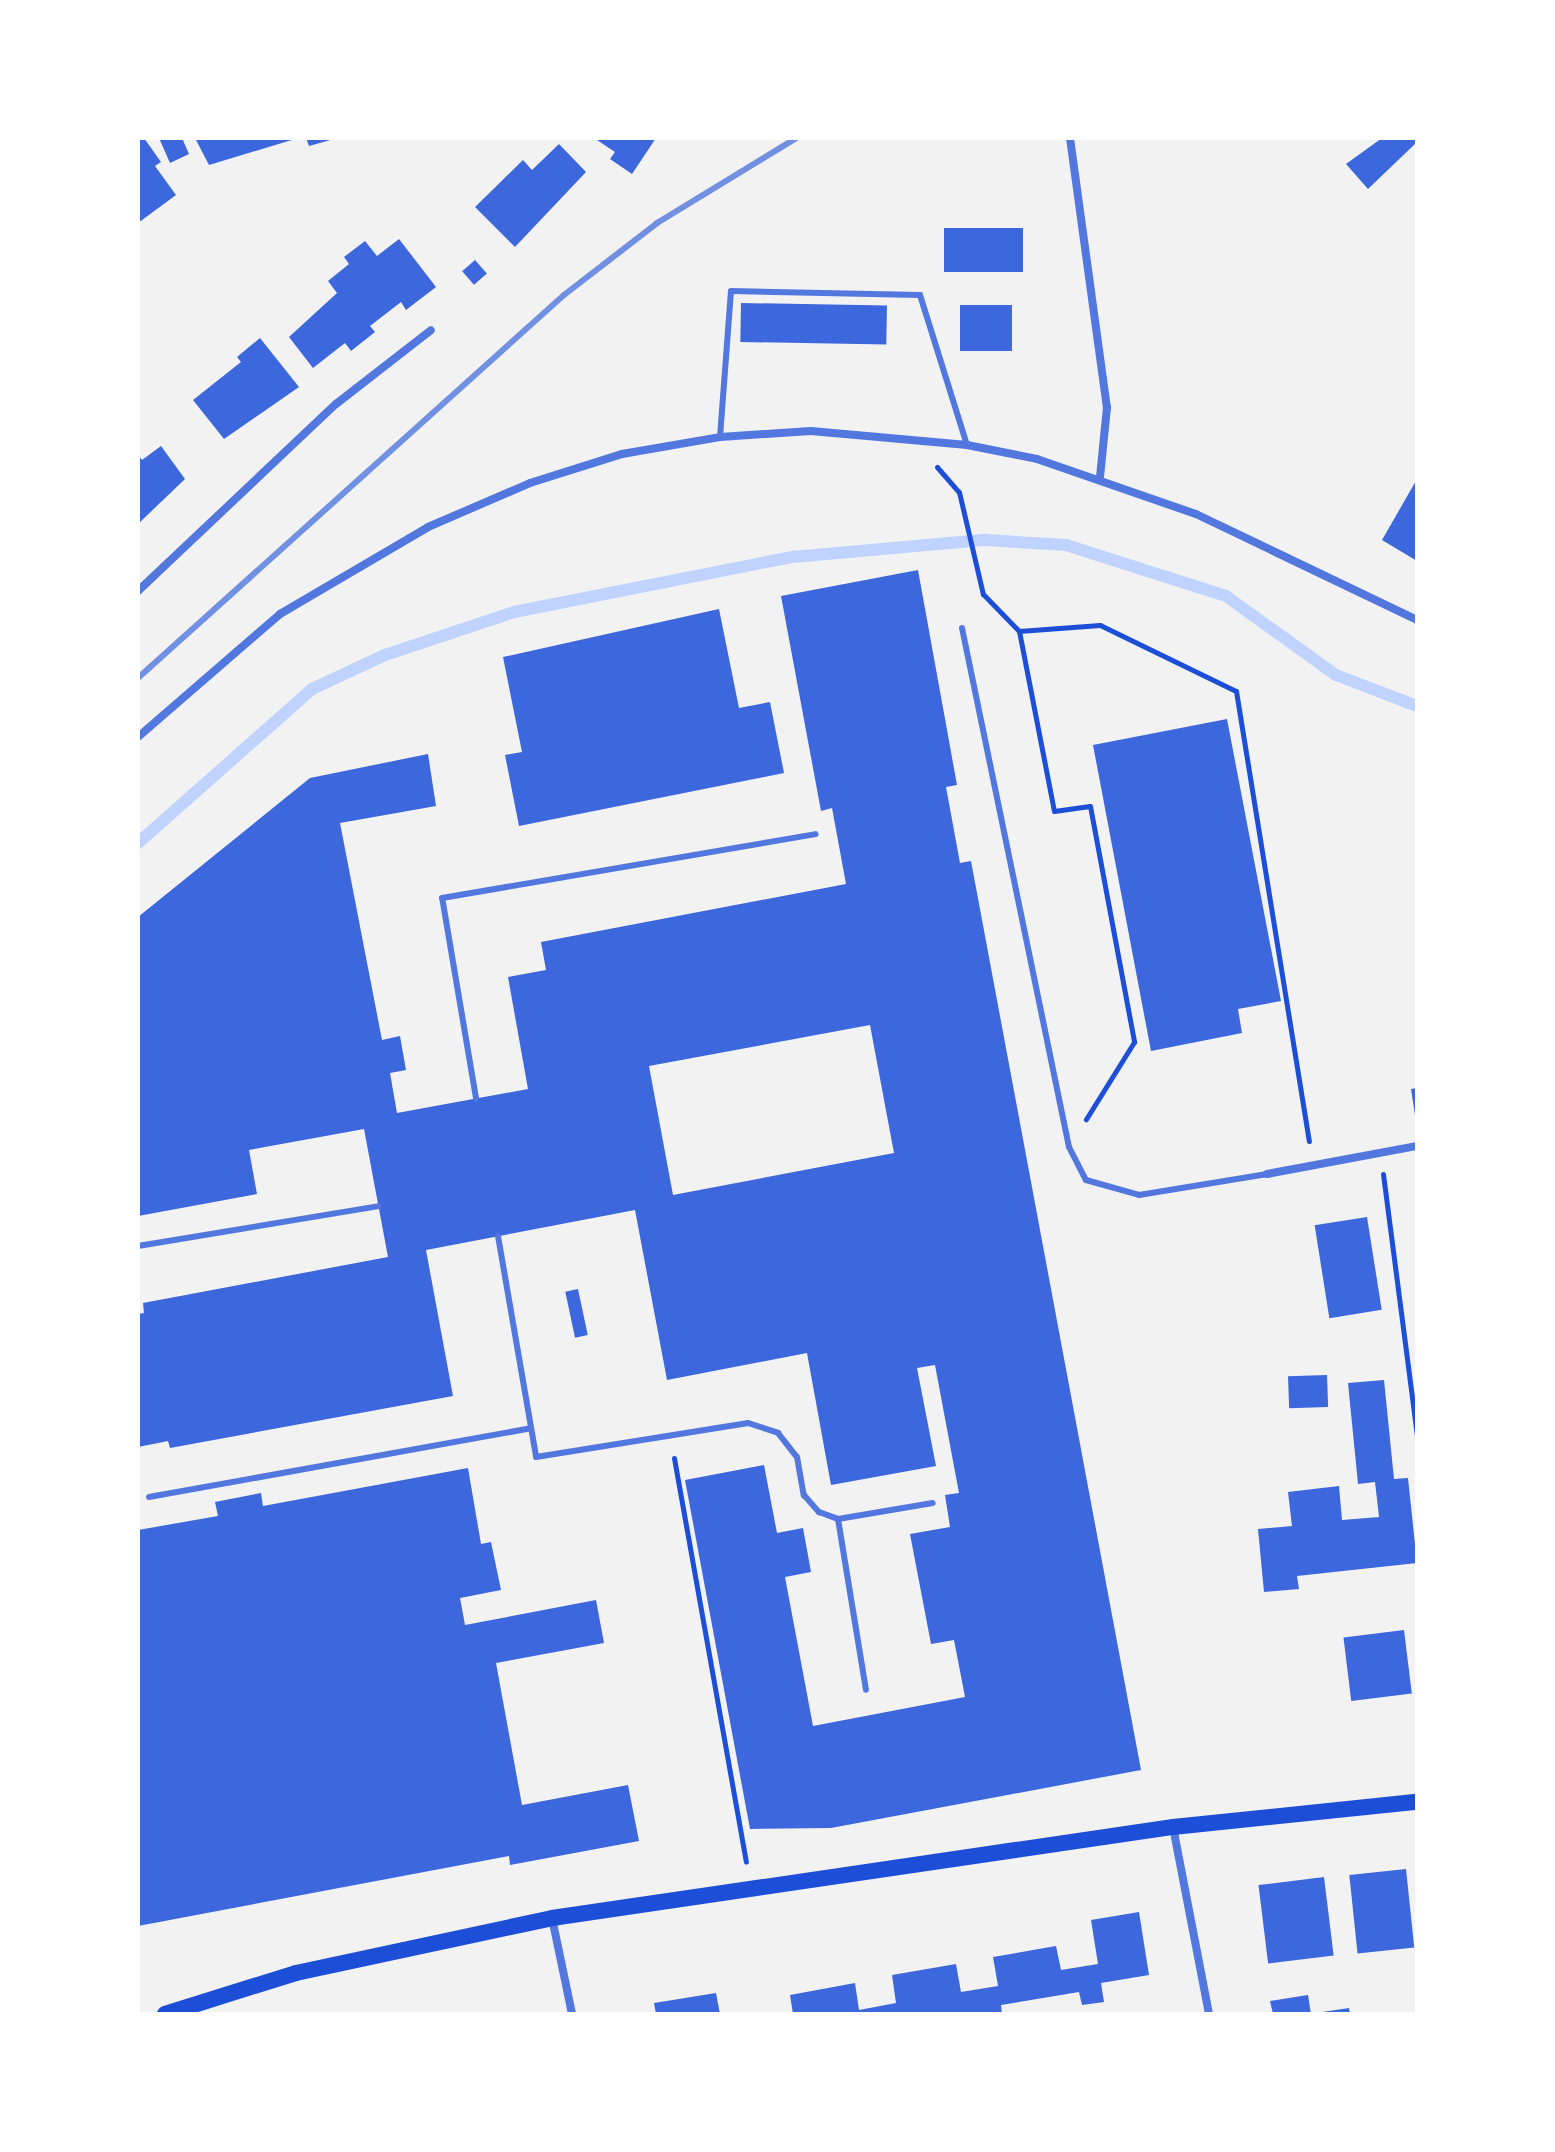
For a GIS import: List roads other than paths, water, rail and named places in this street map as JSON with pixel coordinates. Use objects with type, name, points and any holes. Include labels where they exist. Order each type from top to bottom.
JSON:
[{"type":"main road","points":[[165,2014],[296,1973],[552,1918],[1173,1827],[1417,1802]]},
{"type":"street","points":[[1070,138],[1107,407],[1100,477]]},
{"type":"street","points":[[138,591],[336,404],[431,330]]},
{"type":"street","points":[[138,737],[280,614],[428,527],[530,483],[622,454],[720,437],[811,431],[967,445],[1100,477],[1196,514],[1417,620]]},
{"type":"street","points":[[1267,1174],[1417,1146]]},
{"type":"street","points":[[1173,1827],[1209,2014]]},
{"type":"street","points":[[552,1918],[572,2014]]},
{"type":"lane","points":[[720,437],[731,291],[920,295],[967,445]]},
{"type":"lane","points":[[962,628],[1069,1147],[1086,1180],[1139,1195],[1267,1174]]},
{"type":"lane","points":[[476,1098],[442,898],[816,834]]},
{"type":"lane","points":[[138,1246],[379,1206]]},
{"type":"lane","points":[[498,1236],[536,1457],[748,1423],[778,1433],[797,1457],[804,1495],[819,1512],[838,1519],[933,1503]]},
{"type":"lane","points":[[149,1497],[531,1428]]},
{"type":"lane","points":[[838,1519],[866,1690]]},
{"type":"waterway","points":[[138,843],[312,689],[385,655],[514,612],[793,557],[985,540],[1066,545],[1226,596],[1336,675],[1417,706]]},
{"type":"railway","points":[[138,678],[564,295],[657,223],[796,138]]}]
